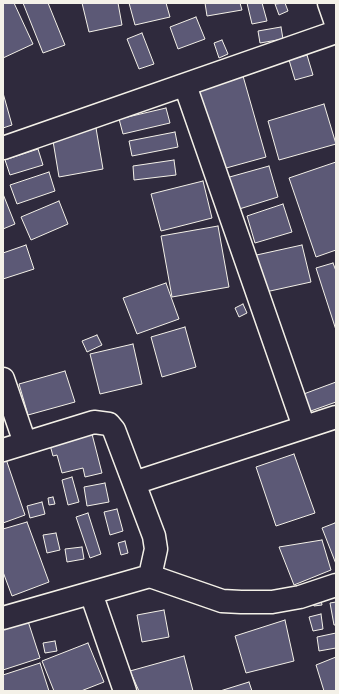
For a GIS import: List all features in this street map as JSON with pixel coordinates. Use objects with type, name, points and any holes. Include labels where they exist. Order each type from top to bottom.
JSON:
[{"type":"street","points":[[329,3],[336,23]]},
{"type":"street","points":[[3,148],[336,32]]},
{"type":"street","points":[[184,85],[304,427]]},
{"type":"street","points":[[3,379],[25,443]]},
{"type":"street","points":[[134,483],[336,417]]},
{"type":"street","points":[[3,450],[94,422],[109,424],[114,430],[154,536],[156,549],[150,576]]},
{"type":"street","points":[[3,618],[150,576],[222,601],[241,602],[272,602],[300,597],[336,585]]},
{"type":"street","points":[[91,593],[125,691]]},
{"type":"building","points":[[3,3],[14,3],[33,44],[3,58]]},
{"type":"building","points":[[23,3],[48,3],[65,45],[43,53]]},
{"type":"building","points":[[82,3],[118,3],[122,25],[89,32]]},
{"type":"building","points":[[129,3],[166,3],[170,17],[135,25]]},
{"type":"building","points":[[205,3],[240,3],[242,10],[207,16]]},
{"type":"building","points":[[247,3],[262,3],[267,21],[252,24]]},
{"type":"building","points":[[285,3],[288,11],[279,15],[275,4]]},
{"type":"building","points":[[196,17],[205,39],[178,49],[170,27]]},
{"type":"building","points":[[281,27],[283,39],[260,43],[258,31]]},
{"type":"building","points":[[142,33],[154,64],[139,69],[127,39]]},
{"type":"building","points":[[222,40],[228,54],[219,58],[214,43]]},
{"type":"building","points":[[307,55],[313,75],[295,80],[289,60]]},
{"type":"building","points":[[243,76],[266,157],[219,170],[196,90]]},
{"type":"building","points":[[3,93],[12,125],[3,128]]},
{"type":"building","points":[[324,104],[336,144],[279,160],[268,121]]},
{"type":"building","points":[[166,108],[170,123],[123,134],[119,119]]},
{"type":"building","points":[[96,128],[103,169],[59,177],[52,135]]},
{"type":"building","points":[[175,132],[178,147],[132,156],[129,141]]},
{"type":"building","points":[[38,149],[43,165],[10,175],[5,160]]},
{"type":"building","points":[[174,160],[176,175],[134,180],[133,166]]},
{"type":"building","points":[[336,162],[336,250],[316,257],[289,178]]},
{"type":"building","points":[[269,166],[278,197],[236,210],[226,178]]},
{"type":"building","points":[[49,172],[55,191],[17,204],[10,185]]},
{"type":"building","points":[[203,181],[212,218],[161,231],[151,194]]},
{"type":"building","points":[[3,194],[15,224],[3,229]]},
{"type":"building","points":[[59,201],[68,224],[31,240],[21,217]]},
{"type":"building","points":[[283,204],[292,232],[255,243],[247,216]]},
{"type":"building","points":[[218,226],[229,287],[172,297],[161,236]]},
{"type":"building","points":[[26,245],[34,269],[3,279],[3,253]]},
{"type":"building","points":[[302,245],[311,282],[261,293],[252,256]]},
{"type":"building","points":[[333,263],[336,271],[336,330],[316,268]]},
{"type":"building","points":[[166,283],[179,319],[137,334],[123,298]]},
{"type":"building","points":[[243,304],[247,313],[239,317],[235,308]]},
{"type":"building","points":[[185,327],[196,367],[162,377],[151,337]]},
{"type":"building","points":[[97,335],[102,345],[87,352],[82,341]]},
{"type":"building","points":[[133,344],[142,384],[100,394],[90,354]]},
{"type":"building","points":[[65,371],[75,402],[28,415],[19,384]]},
{"type":"building","points":[[336,382],[336,402],[308,412],[301,395]]},
{"type":"building","points":[[92,434],[102,473],[85,477],[83,468],[62,473],[57,455],[53,456],[50,445]]},
{"type":"building","points":[[294,454],[315,513],[276,526],[256,467]]},
{"type":"building","points":[[6,459],[25,515],[3,523],[3,460]]},
{"type":"building","points":[[72,477],[79,502],[68,505],[62,480]]},
{"type":"building","points":[[105,483],[109,502],[87,506],[84,487]]},
{"type":"building","points":[[53,497],[55,504],[49,505],[48,498]]},
{"type":"building","points":[[42,502],[45,514],[30,518],[27,506]]},
{"type":"building","points":[[117,509],[123,531],[110,535],[104,512]]},
{"type":"building","points":[[88,513],[101,554],[90,558],[76,517]]},
{"type":"building","points":[[27,522],[49,582],[12,596],[3,572],[3,529]]},
{"type":"building","points":[[335,523],[336,524],[336,564],[322,528]]},
{"type":"building","points":[[56,533],[60,550],[47,553],[43,535]]},
{"type":"building","points":[[322,540],[331,570],[294,585],[279,547]]},
{"type":"building","points":[[125,541],[128,553],[121,555],[118,543]]},
{"type":"building","points":[[82,547],[84,559],[67,562],[65,549]]},
{"type":"building","points":[[321,600],[322,605],[314,606],[312,601]]},
{"type":"building","points":[[336,602],[336,625],[334,625],[330,603]]},
{"type":"building","points":[[164,610],[169,637],[142,642],[137,615]]},
{"type":"building","points":[[321,614],[323,629],[313,631],[309,617]]},
{"type":"building","points":[[26,615],[40,658],[3,670],[3,623]]},
{"type":"building","points":[[285,620],[294,661],[246,673],[235,636]]},
{"type":"building","points":[[336,633],[336,648],[319,651],[317,637]]},
{"type":"building","points":[[55,641],[57,651],[45,653],[43,643]]},
{"type":"building","points":[[88,643],[104,682],[81,691],[54,691],[42,661]]},
{"type":"building","points":[[184,656],[193,691],[139,691],[130,671]]},
{"type":"building","points":[[336,657],[336,691],[324,691],[316,665]]},
{"type":"building","points":[[40,663],[49,691],[3,691],[3,675]]},
{"type":"building","points":[[249,682],[252,691],[220,691]]}]
